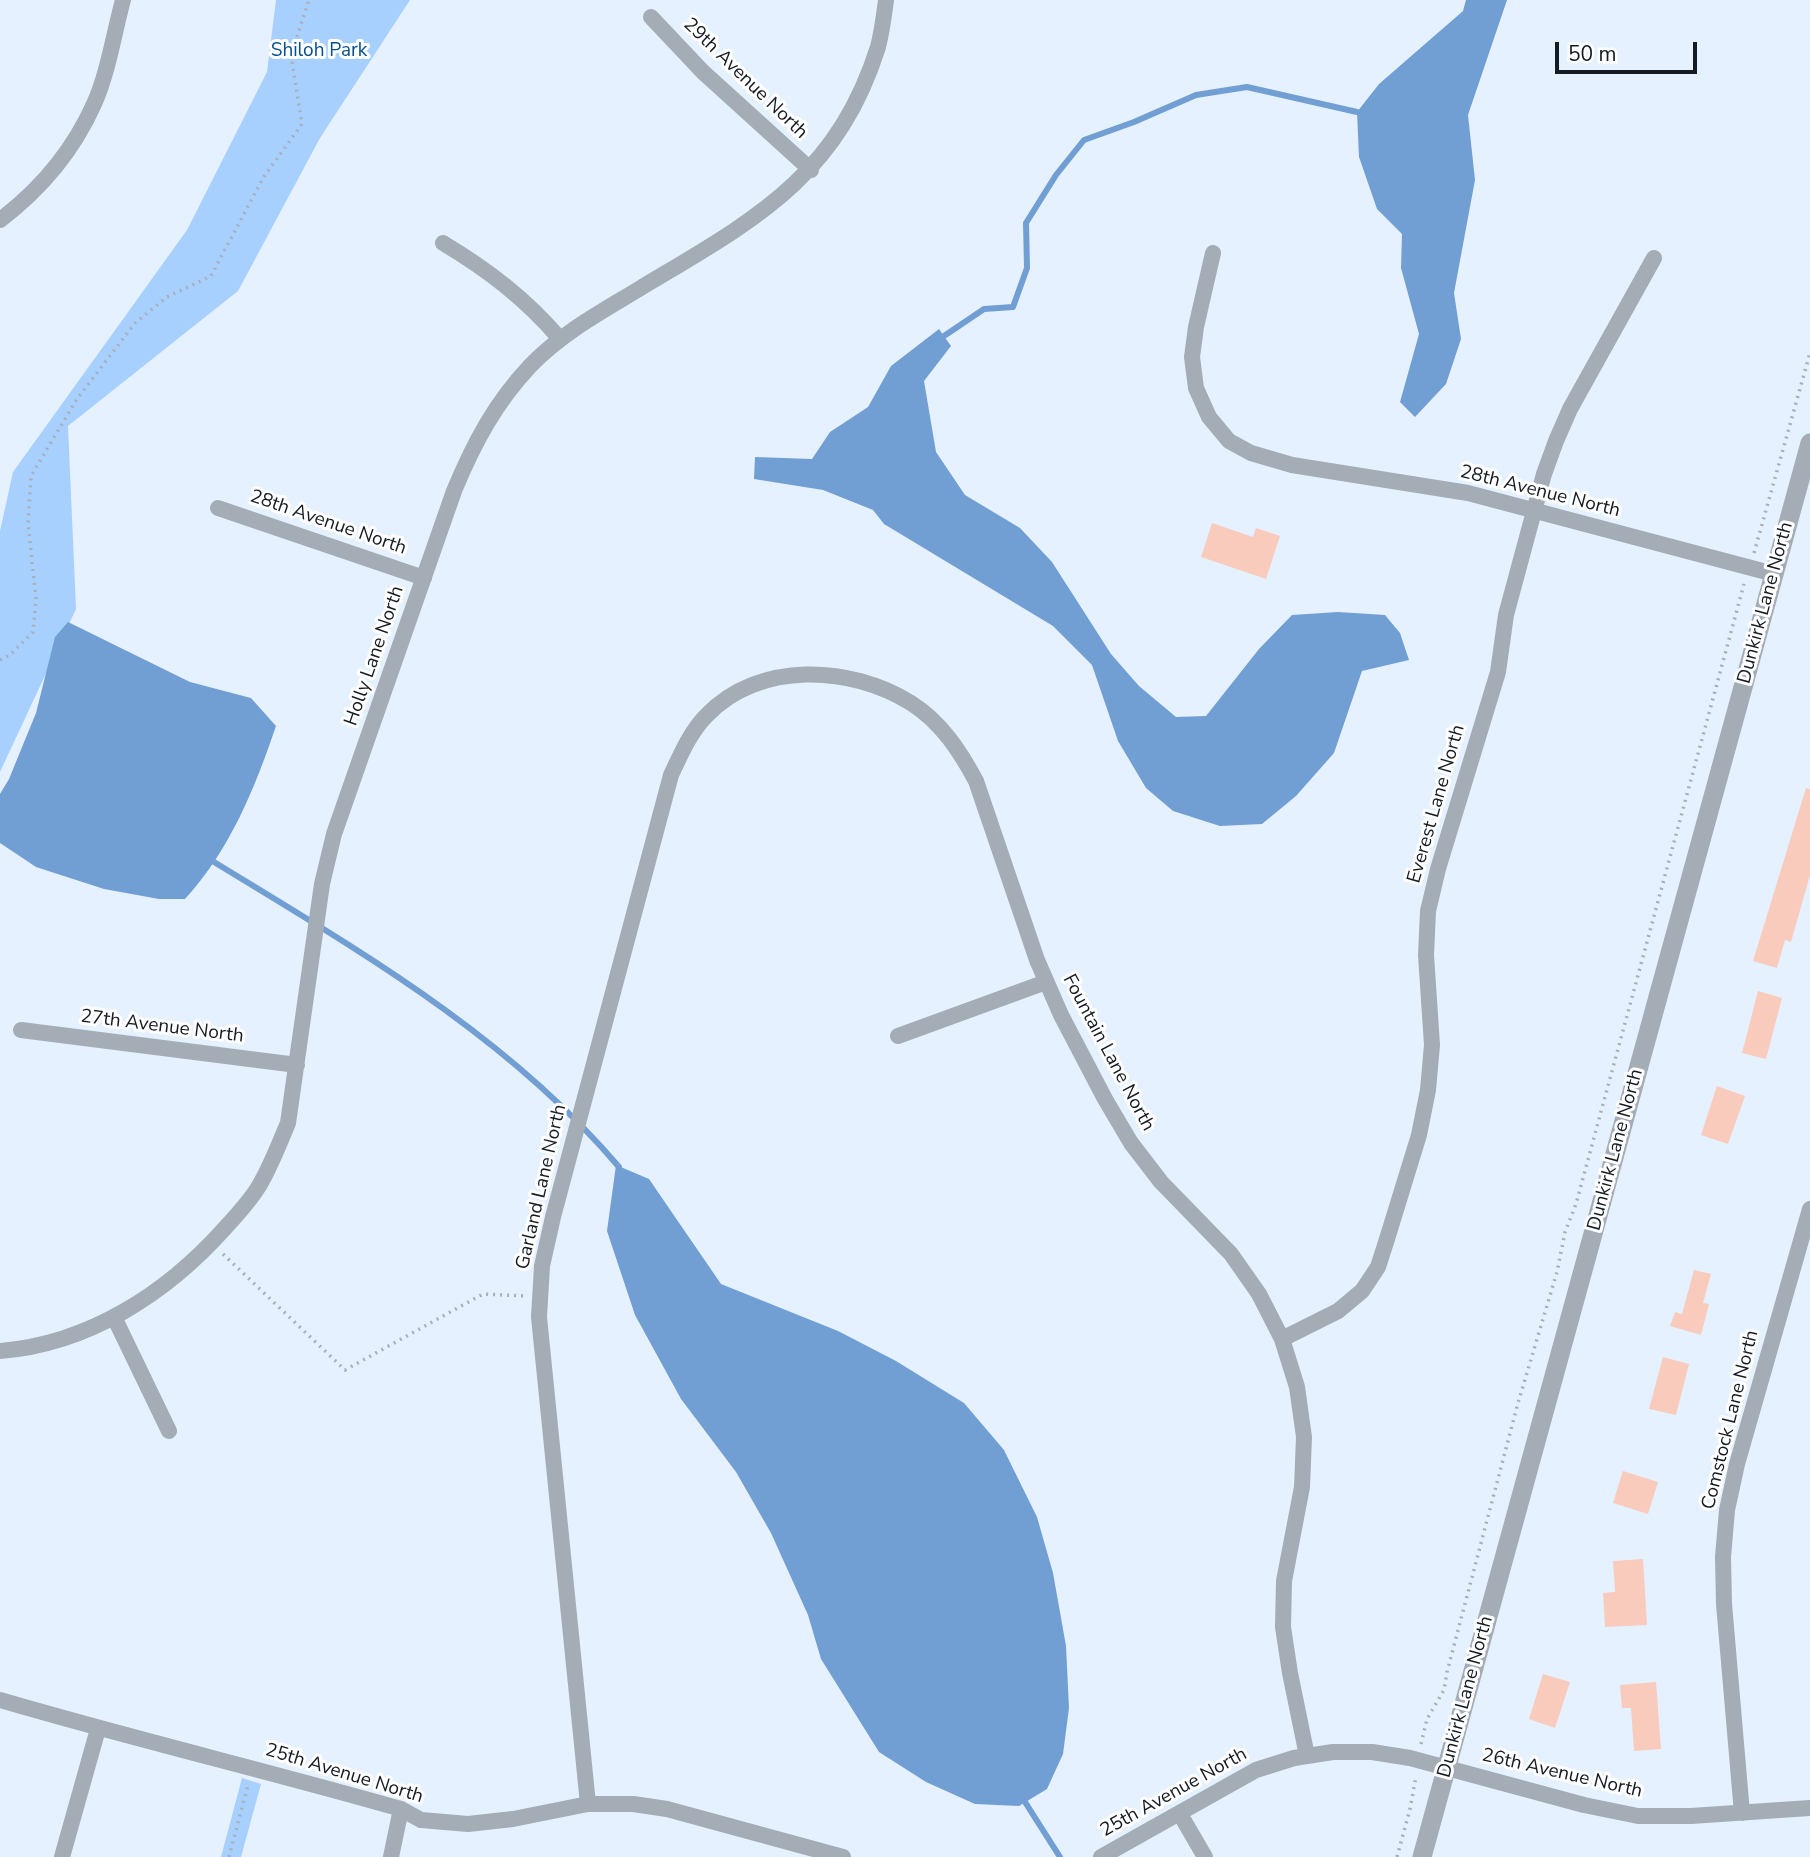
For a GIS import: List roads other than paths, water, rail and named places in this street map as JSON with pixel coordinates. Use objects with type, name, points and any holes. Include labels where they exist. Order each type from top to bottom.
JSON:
[{"type":"street","points":[[0,220],[25,201],[53,172],[95,103],[122,0]]},
{"type":"street","name":"Holly Lane North","points":[[0,1351],[52,1342],[139,1304],[178,1276],[212,1243],[258,1187],[275,1156],[288,1123],[322,884],[334,834],[473,445],[499,402],[531,365],[560,339],[730,234],[769,207],[811,170],[837,134],[862,91],[879,44],[886,0]]},
{"type":"street","name":"29th Avenue North","points":[[651,17],[703,72],[811,170]]},
{"type":"street","points":[[443,243],[509,287],[539,314],[560,339]]},
{"type":"street","name":"28th Avenue North","points":[[1213,253],[1192,357],[1196,388],[1209,417],[1229,441],[1251,453],[1292,465],[1468,492],[1774,574]]},
{"type":"street","name":"Everest Lane North","points":[[1282,1339],[1338,1311],[1362,1291],[1378,1267],[1419,1135],[1428,1090],[1432,1045],[1426,955],[1428,911],[1438,869],[1498,672],[1506,615],[1534,510],[1556,441],[1570,409],[1654,258]]},
{"type":"street","name":"Dunkirk Lane North","points":[[1422,1857],[1810,443]]},
{"type":"street","name":"28th Avenue North","points":[[218,508],[424,578]]},
{"type":"street","name":"Fountain Lane North","points":[[732,694],[758,682],[789,675],[847,678],[911,703],[937,724],[960,751],[976,781],[1046,982],[1098,1087],[1131,1143],[1161,1182],[1231,1254],[1259,1294],[1282,1339],[1297,1387],[1304,1437],[1302,1487],[1284,1581],[1283,1627],[1307,1756]]},
{"type":"street","name":"Garland Lane North","points":[[588,1804],[539,1317],[542,1266],[671,775],[685,744],[706,716],[732,694]]},
{"type":"street","points":[[898,1036],[1046,982]]},
{"type":"street","name":"27th Avenue North","points":[[21,1030],[297,1065]]},
{"type":"street","name":"Comstock Lane North","points":[[1742,1813],[1724,1604],[1723,1557],[1727,1510],[1737,1464],[1810,1209]]},
{"type":"street","points":[[114,1317],[169,1431]]},
{"type":"street","name":"25th Avenue North","points":[[0,1700],[98,1729],[253,1767],[401,1809],[421,1820],[468,1824],[513,1819],[588,1804],[633,1804],[667,1809],[844,1857]]},
{"type":"street","points":[[62,1857],[98,1729]]},
{"type":"street","name":"26th Avenue North","points":[[1307,1756],[1333,1752],[1372,1752],[1419,1760],[1584,1805],[1638,1816],[1810,1808]]},
{"type":"street","name":"25th Avenue North","points":[[1101,1857],[1256,1770],[1307,1756]]},
{"type":"street","points":[[391,1857],[401,1809]]},
{"type":"street","points":[[1180,1814],[1205,1857]]},
{"type":"waterway","points":[[944,336],[984,309],[1013,307],[1027,268],[1026,223],[1056,175],[1084,140],[1196,95],[1247,87],[1357,112]]},
{"type":"waterway","points":[[214,862],[376,963],[480,1036],[529,1076],[576,1120],[619,1167]]},
{"type":"waterway","points":[[1025,1802],[1060,1857]]},
{"type":"park label","name":"Shiloh Park","points":[[319,51]]}]
